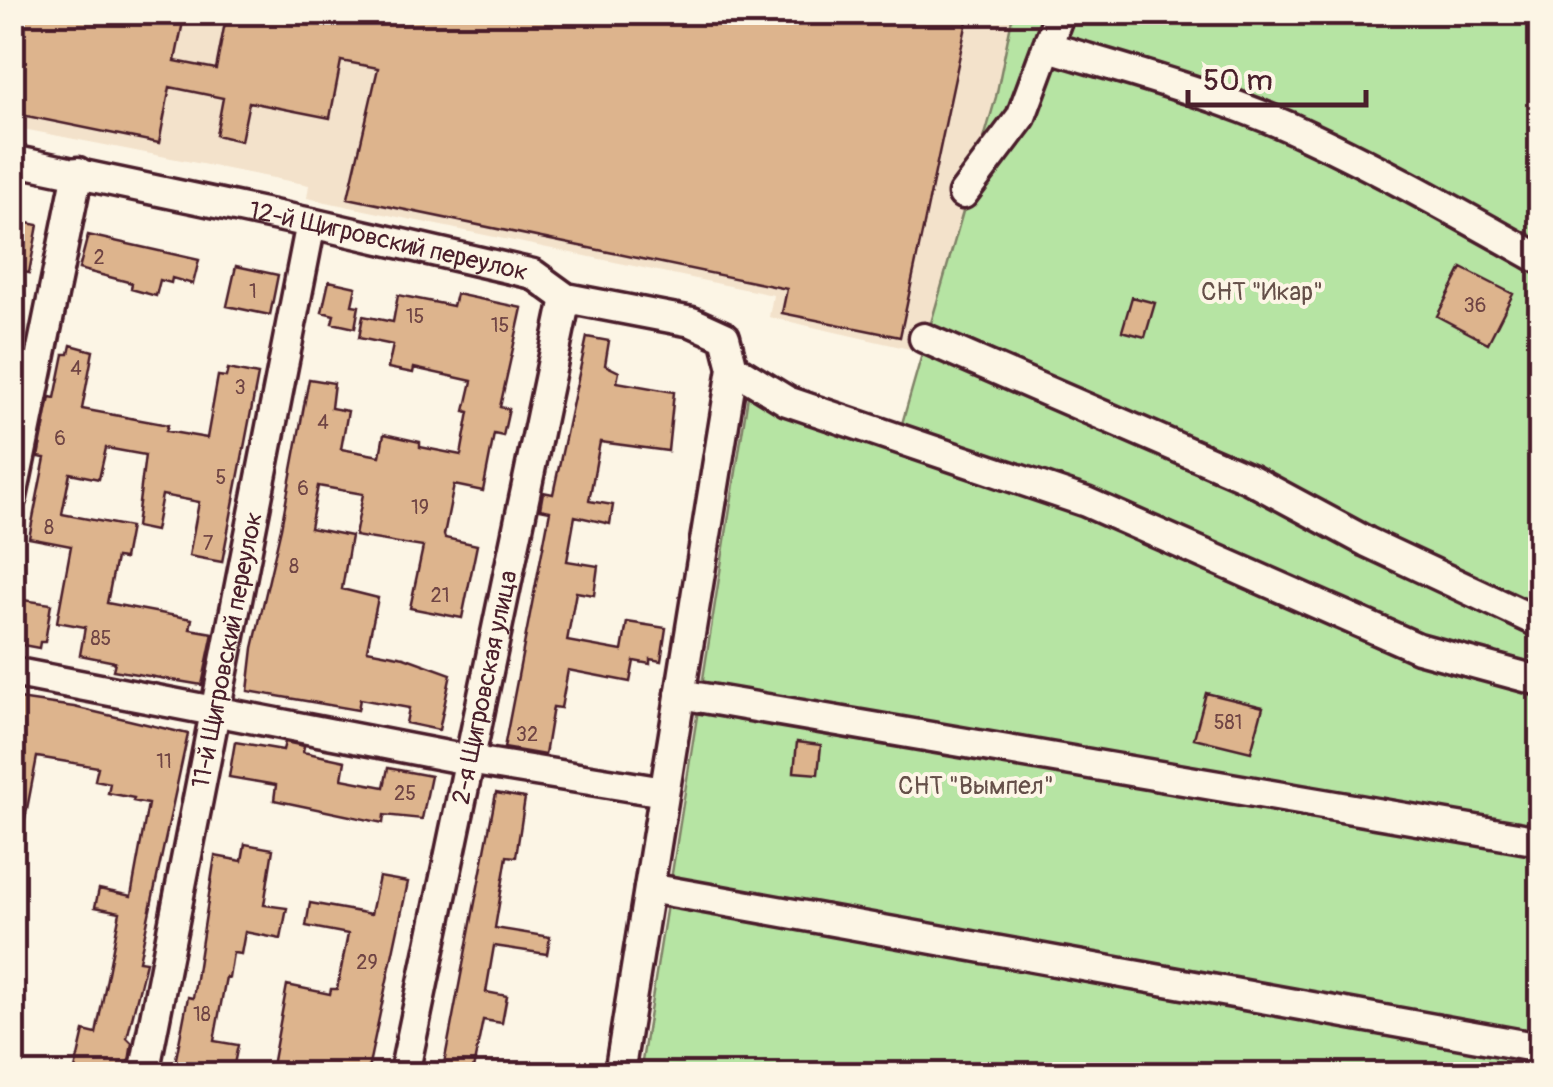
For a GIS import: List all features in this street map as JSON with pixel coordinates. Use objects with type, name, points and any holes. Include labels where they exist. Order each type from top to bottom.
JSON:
[{"type":"street","points":[[963,194],[1020,117],[1060,12]]},
{"type":"street","points":[[1048,47],[1166,82],[1286,126],[1412,188],[1540,259]]},
{"type":"street","name":"12-й Щигровский переулок","points":[[12,160],[533,274],[566,298],[692,322],[725,336],[733,368]]},
{"type":"street","points":[[12,497],[78,172]]},
{"type":"street","name":"11-й Щигровский переулок","points":[[144,1074],[311,223]]},
{"type":"street","name":"2-я Щигровская улица","points":[[404,1074],[566,298]]},
{"type":"street","points":[[924,338],[1250,479],[1367,542],[1540,623]]},
{"type":"street","points":[[619,1074],[733,368],[786,400],[1086,502],[1418,648],[1540,681]]},
{"type":"street","points":[[12,672],[468,760],[664,792]]},
{"type":"street","points":[[680,694],[1540,840]]},
{"type":"street","points":[[649,888],[1540,1048]]},
{"type":"shaded area","points":[[12,13],[1013,13],[996,97],[923,352],[769,317],[773,295],[307,198],[309,185],[13,127]]},
{"type":"green space","points":[[1013,13],[1540,13],[1540,1074],[640,1074],[748,396],[895,448],[996,97]]},
{"type":"building","points":[[12,12],[185,12],[175,61],[216,69],[227,12],[969,12],[900,337],[782,313],[787,289],[348,198],[378,68],[341,61],[330,118],[249,102],[241,141],[216,135],[223,98],[170,87],[159,143],[12,113]]},
{"type":"building","points":[[12,220],[38,225],[29,273],[12,270]]},
{"type":"building","points":[[88,235],[199,260],[193,284],[172,278],[171,283],[160,280],[156,296],[131,289],[132,283],[79,269]]},
{"type":"building","points":[[236,266],[278,275],[270,315],[227,306]]},
{"type":"building","points":[[1462,268],[1513,294],[1488,343],[1437,316]]},
{"type":"building","points":[[329,281],[356,287],[352,305],[359,306],[355,328],[332,323],[334,315],[322,312]]},
{"type":"building","points":[[456,294],[522,308],[500,407],[509,409],[503,436],[494,434],[483,491],[454,485],[444,535],[477,545],[462,618],[410,608],[423,547],[355,536],[363,494],[318,486],[310,528],[351,536],[342,589],[378,598],[367,650],[404,657],[451,674],[439,730],[406,723],[409,708],[360,699],[358,710],[248,691],[253,648],[309,379],[334,383],[331,408],[348,411],[341,449],[380,456],[384,434],[420,442],[420,447],[461,455],[472,381],[414,368],[413,373],[388,368],[393,345],[359,338],[363,316],[393,322],[398,295],[453,306]]},
{"type":"building","points":[[1132,297],[1155,303],[1145,337],[1122,331]]},
{"type":"building","points":[[587,337],[609,341],[605,365],[619,372],[617,382],[674,392],[668,451],[600,442],[589,501],[613,505],[610,524],[575,516],[567,561],[598,566],[594,595],[576,592],[567,641],[622,651],[627,622],[666,628],[661,661],[634,661],[630,682],[568,670],[561,708],[553,707],[545,755],[504,748],[550,511],[540,509],[543,492],[553,494]]},
{"type":"building","points":[[71,345],[93,351],[82,409],[168,425],[166,431],[207,438],[218,376],[226,377],[228,369],[258,375],[222,562],[189,556],[199,502],[162,495],[155,531],[136,527],[145,455],[106,448],[99,479],[70,473],[62,514],[130,527],[124,559],[116,558],[107,603],[192,619],[190,629],[213,633],[202,685],[113,670],[115,662],[80,655],[85,627],[57,622],[71,546],[29,538],[45,458],[38,457],[50,397],[55,398],[64,354],[69,354]]},
{"type":"building","points":[[16,599],[51,604],[45,642],[40,642],[39,648],[12,643]]},
{"type":"building","points":[[1206,693],[1263,707],[1251,752],[1194,738]]},
{"type":"building","points":[[12,698],[74,707],[188,734],[139,961],[146,962],[127,1038],[132,1043],[127,1074],[74,1074],[84,1031],[96,1034],[120,912],[95,907],[99,889],[131,896],[148,804],[108,793],[110,783],[95,780],[98,767],[37,757],[22,835],[12,834]]},
{"type":"building","points":[[235,742],[283,750],[285,742],[304,746],[303,752],[345,761],[342,779],[384,787],[388,768],[431,776],[422,819],[384,815],[383,823],[274,800],[276,785],[229,777]]},
{"type":"building","points":[[797,742],[821,745],[818,774],[794,772]]},
{"type":"building","points":[[496,793],[525,798],[516,857],[507,856],[495,928],[550,937],[547,954],[494,946],[486,992],[507,996],[502,1023],[483,1020],[472,1074],[442,1074]]},
{"type":"building","points":[[245,844],[273,849],[264,905],[287,908],[281,939],[245,932],[241,954],[233,953],[214,1041],[238,1045],[232,1074],[173,1074],[188,997],[193,998],[215,856],[242,861]]},
{"type":"building","points":[[379,877],[408,882],[367,1074],[307,1074],[272,1066],[287,985],[330,994],[331,989],[337,989],[348,934],[306,926],[310,903],[371,914]]},
{"type":"park label","name":"СНТ \"Икар\"","points":[[1262,292]]},
{"type":"park label","name":"СНТ \"Вымпел\"","points":[[976,786]]}]
